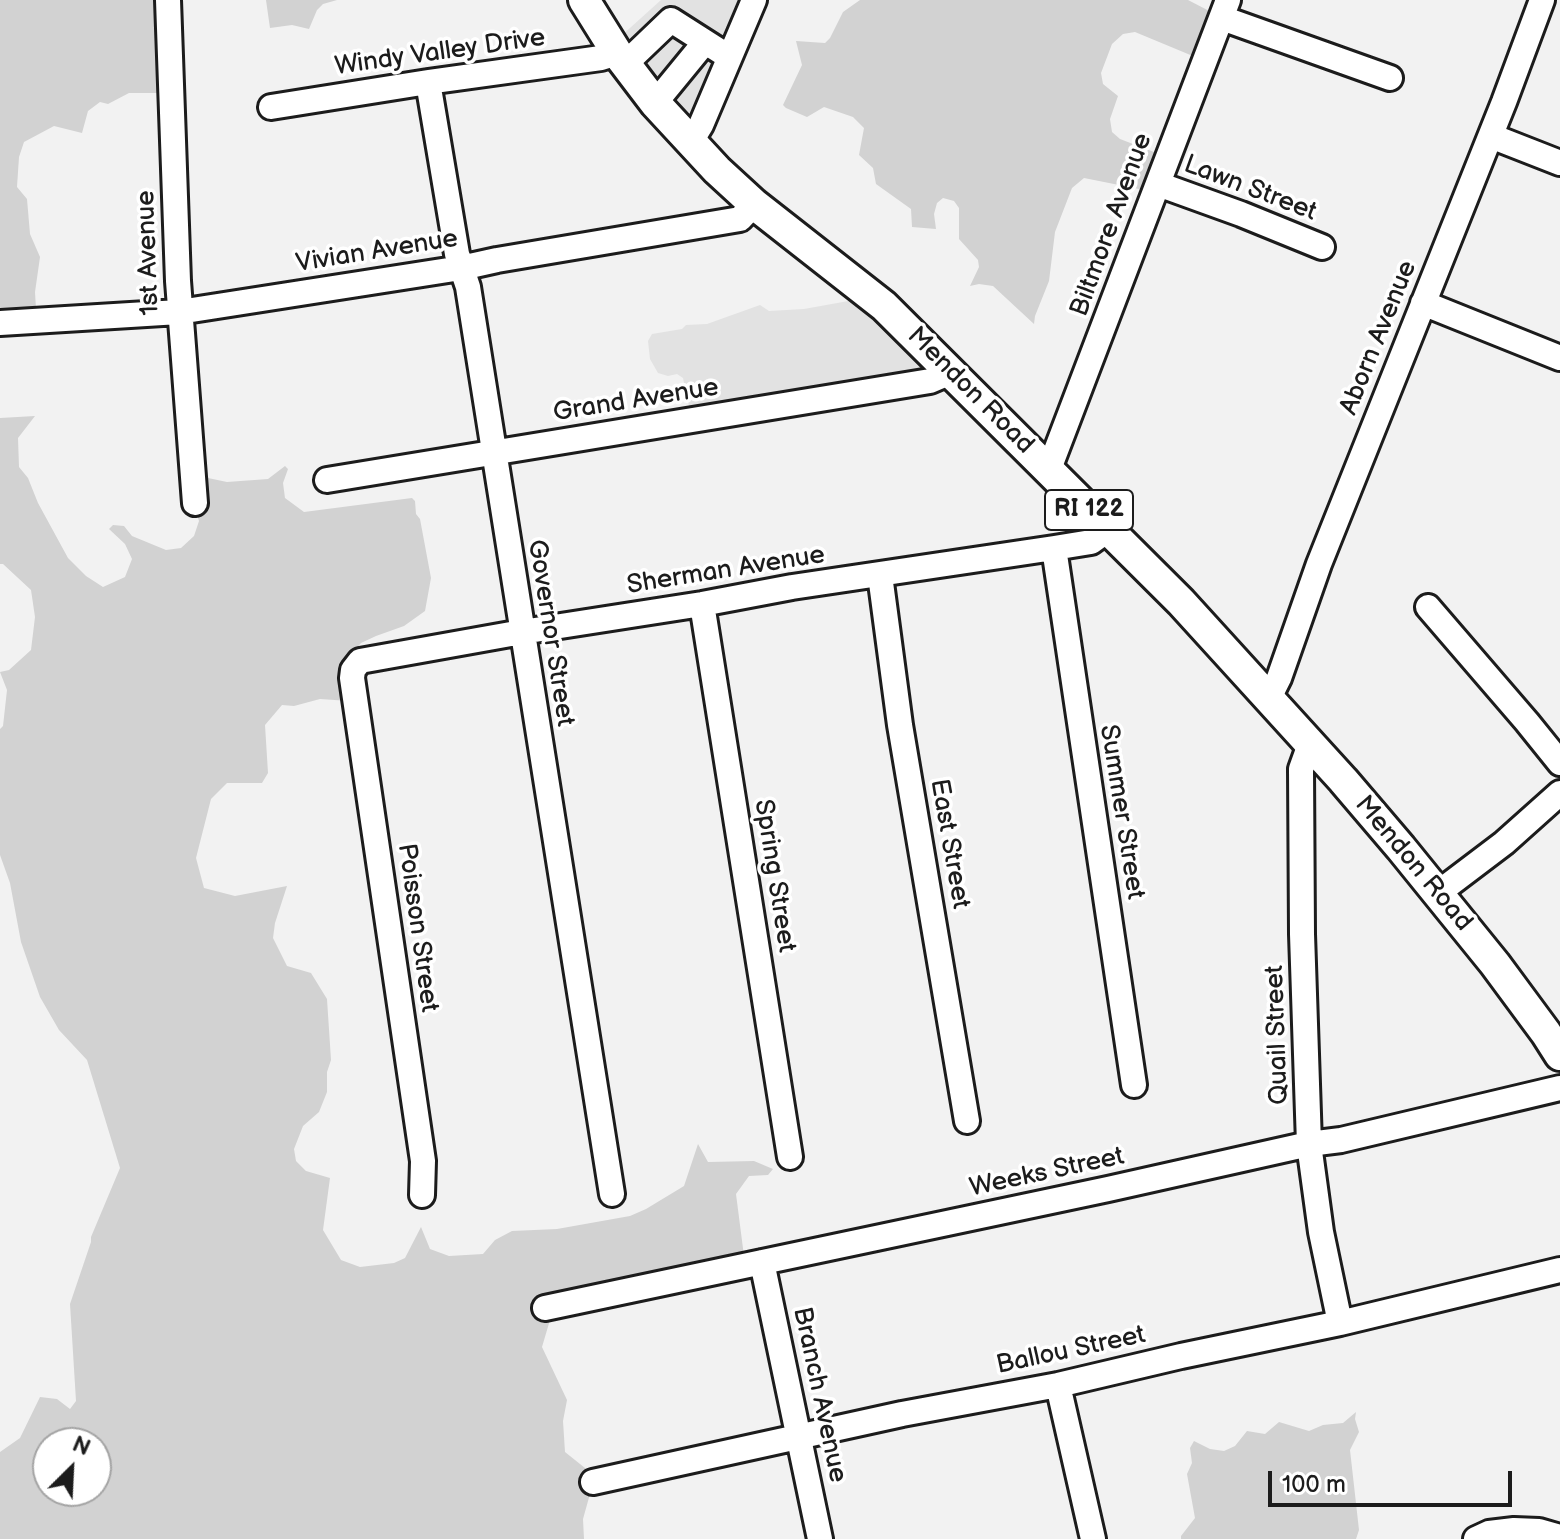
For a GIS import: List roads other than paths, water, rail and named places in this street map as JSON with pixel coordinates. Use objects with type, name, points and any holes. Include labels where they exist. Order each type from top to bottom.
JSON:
[{"type":"main road","name":"Mendon Road","points":[[584,0],[621,58],[690,143],[754,204],[884,306],[1181,602],[1353,792],[1555,1037]]},
{"type":"street","name":"1st Avenue","points":[[168,0],[179,312],[195,503]]},
{"type":"street","points":[[690,143],[701,125],[754,0]]},
{"type":"street","name":"Aborn Avenue","points":[[1269,698],[1542,0]]},
{"type":"street","points":[[1225,9],[1390,78]]},
{"type":"street","name":"Biltmore Avenue","points":[[1049,469],[1225,9]]},
{"type":"street","points":[[621,58],[671,20],[729,57]]},
{"type":"street","points":[[655,103],[705,42]]},
{"type":"street","name":"Windy Valley Drive","points":[[271,107],[428,82],[601,58],[621,58]]},
{"type":"street","name":"Governor Street","points":[[428,82],[461,268],[468,287],[612,1194]]},
{"type":"street","points":[[1491,136],[1560,163]]},
{"type":"street","name":"Lawn Street","points":[[1158,184],[1322,247]]},
{"type":"street","name":"Vivian Avenue","points":[[0,323],[179,312],[461,268],[740,219],[754,204]]},
{"type":"street","points":[[1423,303],[1560,358]]},
{"type":"street","name":"Grand Avenue","points":[[327,480],[930,381],[951,372]]},
{"type":"street","name":"Sherman Avenue","points":[[353,670],[360,661],[522,632],[1091,542],[1109,529]]},
{"type":"street","name":"Summer Street","points":[[1054,548],[1134,1085]]},
{"type":"street","name":"East Street","points":[[880,575],[900,725],[967,1121]]},
{"type":"street","name":"Spring Street","points":[[702,604],[790,1157]]},
{"type":"street","points":[[1428,607],[1560,763]]},
{"type":"street","name":"Poisson Street","points":[[353,670],[368,793],[423,1161],[422,1195]]},
{"type":"street","name":"Quail Street","points":[[1310,744],[1301,769],[1302,934],[1309,1144],[1321,1232],[1340,1323]]},
{"type":"street","points":[[1438,893],[1504,843],[1560,793]]},
{"type":"street","name":"Weeks Street","points":[[545,1308],[1309,1144],[1341,1140],[1560,1088]]},
{"type":"street","name":"Branch Avenue","points":[[762,1262],[820,1539]]},
{"type":"street","name":"Ballou Street","points":[[593,1482],[902,1414],[1058,1385],[1340,1323],[1560,1270]]},
{"type":"street","points":[[1058,1385],[1093,1539]]},
{"type":"street","points":[[1476,1539],[1489,1533],[1514,1530],[1539,1531],[1560,1537]]}]
